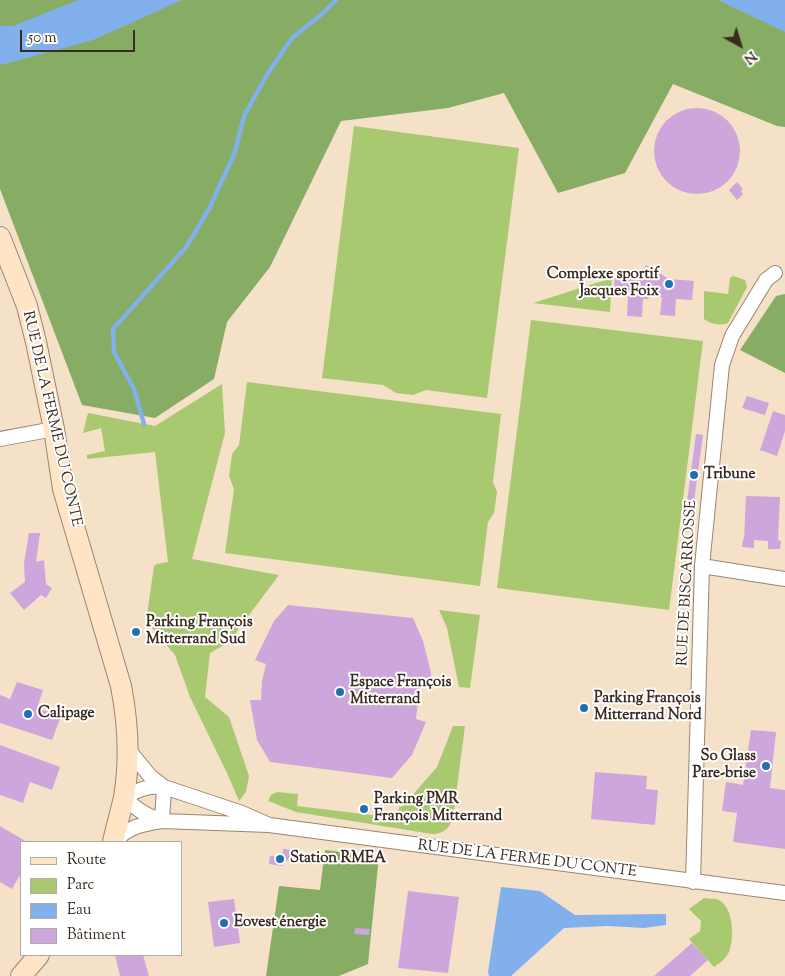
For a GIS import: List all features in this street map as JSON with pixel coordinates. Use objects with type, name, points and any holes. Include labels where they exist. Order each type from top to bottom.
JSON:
[{"type":"street","name":"RUE DE LA FERME DU CONTE","points":[[0,238],[6,268],[26,306],[36,342],[54,428],[63,489],[121,686],[126,712],[127,748],[124,797]]},
{"type":"street","name":"RUE DE BISCARROSSE","points":[[693,882],[702,566],[722,365],[732,336],[766,280],[775,273]]},
{"type":"street","points":[[0,439],[54,428]]},
{"type":"street","points":[[702,566],[785,579]]},
{"type":"street","name":"RUE DE LA FERME DU CONTE","points":[[127,748],[150,776],[164,787]]},
{"type":"street","name":"RUE DE LA FERME DU CONTE","points":[[124,797],[144,788],[153,786],[164,787],[242,813],[269,826]]},
{"type":"street","points":[[162,821],[164,787]]},
{"type":"street","name":"RUE DE LA FERME DU CONTE","points":[[124,797],[140,812],[162,821]]},
{"type":"street","points":[[113,841],[124,797]]},
{"type":"street","name":"RUE DE LA FERME DU CONTE","points":[[114,841],[133,827],[162,821],[269,826],[544,860],[693,882],[785,893]]},
{"type":"street","points":[[21,976],[38,956]]},
{"type":"green space","points":[[0,0],[785,0],[785,127],[777,126],[673,84],[625,173],[558,193],[504,93],[448,108],[341,121],[270,267],[227,322],[214,379],[155,418],[82,405],[0,189]]},
{"type":"green space","points":[[354,126],[519,148],[487,398],[426,390],[413,395],[396,393],[383,385],[322,378]]},
{"type":"green space","points":[[733,276],[745,280],[747,287],[728,323],[719,324],[706,321],[704,319],[704,291],[728,294],[730,278]]},
{"type":"green space","points":[[612,278],[610,312],[533,303]]},
{"type":"green space","points":[[785,294],[785,373],[740,350],[776,296]]},
{"type":"green space","points":[[531,320],[703,341],[669,610],[497,588]]},
{"type":"green space","points":[[247,382],[501,414],[493,482],[497,492],[494,513],[488,522],[480,586],[225,553],[234,489],[229,476],[232,454],[239,445]]},
{"type":"green space","points":[[222,384],[225,433],[192,559],[279,575],[237,631],[233,640],[210,653],[205,697],[229,717],[249,776],[246,792],[239,801],[190,697],[175,655],[146,621],[154,566],[168,562],[155,452],[87,459],[87,455],[105,451],[101,428],[83,433],[88,413],[155,426]]},
{"type":"green space","points":[[439,610],[480,615],[470,688],[459,687],[447,628]]},
{"type":"green space","points":[[453,726],[465,726],[453,818],[450,825],[442,832],[432,834],[296,812],[268,801],[271,795],[277,792],[298,794],[297,806],[397,818],[399,807],[403,806],[437,767]]},
{"type":"green space","points":[[325,850],[379,856],[368,964],[339,976],[266,976],[279,886],[320,890]]},
{"type":"green space","points":[[704,898],[717,899],[724,904],[728,910],[732,925],[732,941],[728,954],[714,967],[689,939],[700,931],[701,921],[689,909]]},
{"type":"water","points":[[78,0],[182,0],[93,40],[0,64],[0,26],[13,26]]},
{"type":"water","points":[[718,0],[785,0],[785,32]]},
{"type":"water","points":[[501,887],[540,891],[575,915],[666,914],[666,925],[644,928],[608,926],[564,928],[511,976],[489,976],[488,972]]},
{"type":"building","points":[[697,108],[713,111],[721,115],[733,127],[737,135],[740,151],[737,167],[733,175],[721,187],[713,191],[697,194],[681,191],[673,187],[661,175],[657,167],[654,151],[657,135],[661,127],[673,115],[681,111]]},
{"type":"building","points":[[737,182],[743,189],[741,191],[743,194],[737,200],[729,190]]},
{"type":"building","points":[[646,265],[669,279],[694,281],[692,300],[676,299],[675,316],[660,315],[662,297],[651,296],[648,299],[643,299],[642,317],[627,316],[628,297],[613,296],[615,278],[639,280]]},
{"type":"building","points":[[747,396],[769,403],[765,415],[742,408]]},
{"type":"building","points":[[773,411],[785,415],[785,431],[777,456],[760,450]]},
{"type":"building","name":"Tribune","points":[[696,434],[703,435],[692,516],[685,516]]},
{"type":"building","points":[[746,496],[780,497],[778,540],[781,541],[780,549],[768,549],[768,541],[754,540],[754,548],[742,547]]},
{"type":"building","points":[[29,533],[40,533],[36,562],[44,560],[46,584],[52,588],[46,598],[41,595],[24,610],[10,593],[25,582],[24,563]]},
{"type":"building","name":"Espace François Mitterrand","points":[[288,605],[413,618],[423,641],[431,673],[430,683],[420,683],[416,719],[426,722],[412,755],[392,778],[270,762],[257,740],[250,700],[261,700],[262,681],[266,664],[255,660],[274,621]]},
{"type":"building","points":[[17,682],[43,690],[37,708],[61,716],[52,740],[0,723],[0,695],[10,699]]},
{"type":"building","points":[[751,730],[776,732],[770,788],[785,790],[785,849],[733,842],[737,813],[722,811],[726,782],[743,785]]},
{"type":"building","points":[[0,745],[60,767],[52,790],[30,782],[23,803],[0,795]]},
{"type":"building","points":[[595,772],[647,776],[646,789],[658,790],[655,825],[591,819]]},
{"type":"building","points":[[0,826],[25,841],[20,841],[20,875],[12,889],[0,882]]},
{"type":"building","name":"Station RMEA","points":[[283,849],[292,850],[291,861],[283,860],[282,866],[269,864],[270,856],[282,857]]},
{"type":"building","points":[[408,891],[459,897],[448,973],[398,968]]},
{"type":"building","points":[[234,899],[240,943],[214,947],[208,902]]},
{"type":"building","points":[[355,928],[370,929],[369,935],[354,934]]},
{"type":"building","points":[[692,943],[708,960],[690,976],[654,976]]},
{"type":"building","points":[[115,956],[143,956],[149,976],[120,976]]},
{"type":"waterway","points":[[144,424],[134,389],[114,352],[113,329],[187,246],[210,207],[235,152],[244,116],[268,73],[292,38],[336,0]]},
{"type":"place","name":"Complexe sportif Jacques Foix","points":[[669,284]]},
{"type":"place","name":"Tribune","points":[[694,475]]},
{"type":"place","name":"Parking François Mitterrand Sud","points":[[136,632]]},
{"type":"place","name":"Espace François Mitterrand","points":[[340,692]]},
{"type":"place","name":"Parking François Mitterrand Nord","points":[[584,708]]},
{"type":"place","name":"Calipage","points":[[28,714]]},
{"type":"place","name":"So Glass Pare-brise","points":[[766,766]]},
{"type":"place","name":"Parking PMR François Mitterrand","points":[[364,809]]},
{"type":"place","name":"Station RMEA","points":[[280,859]]},
{"type":"place","name":"Eovest énergie","points":[[224,923]]}]
